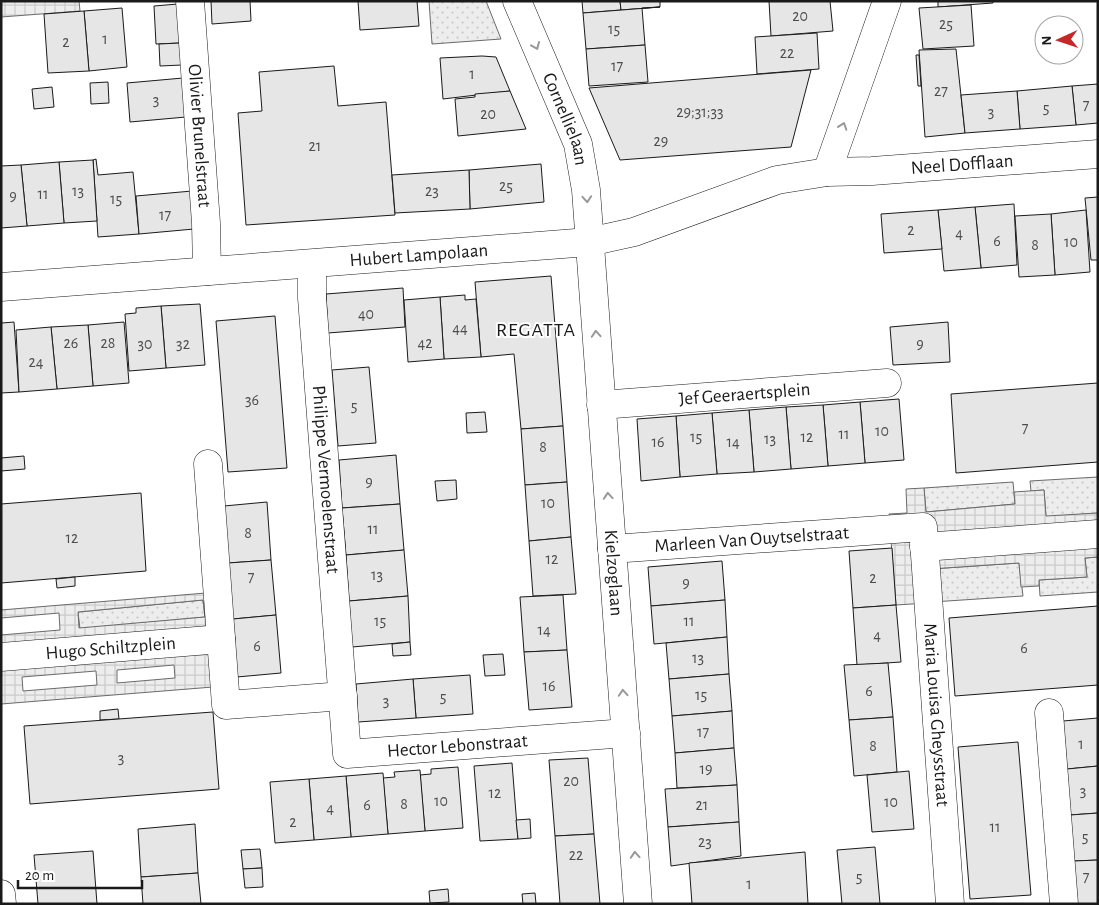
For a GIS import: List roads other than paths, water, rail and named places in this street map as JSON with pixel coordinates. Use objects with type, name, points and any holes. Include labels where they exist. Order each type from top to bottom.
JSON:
[{"type":"street","name":"Olivier Brunelstraat","points":[[190,1],[208,271]]},
{"type":"street","name":"Cornellielaan","points":[[517,1],[578,144],[586,190],[590,242]]},
{"type":"street","points":[[827,172],[887,1]]},
{"type":"street","name":"Neel Dofflaan","points":[[827,172],[872,172],[1098,154]]},
{"type":"street","name":"Hubert Lampolaan","points":[[1,287],[590,242],[634,232],[777,180],[827,172]]},
{"type":"street","name":"Kielzoglaan","points":[[590,242],[638,904]]},
{"type":"street","name":"Philippe Vermoelenstraat","points":[[312,264],[312,298],[343,696]]},
{"type":"street","name":"Jef Geeraertsplein","points":[[602,405],[887,383]]},
{"type":"street","points":[[208,464],[226,705],[343,696]]},
{"type":"street","name":"Marleen Van Ouytselstraat","points":[[612,549],[890,529],[924,537],[1098,534]]},
{"type":"street","name":"Maria Louisa Gheysstraat","points":[[924,537],[950,904]]},
{"type":"street","name":"Hugo Schiltzplein","points":[[1,657],[220,639]]},
{"type":"street","name":"Hector Lebonstraat","points":[[343,696],[347,754],[626,733]]},
{"type":"street","points":[[1049,713],[1064,904]]},
{"type":"street","points":[[1,894],[2,904]]},
{"type":"district","name":"REGATTA","points":[[536,330]]}]
